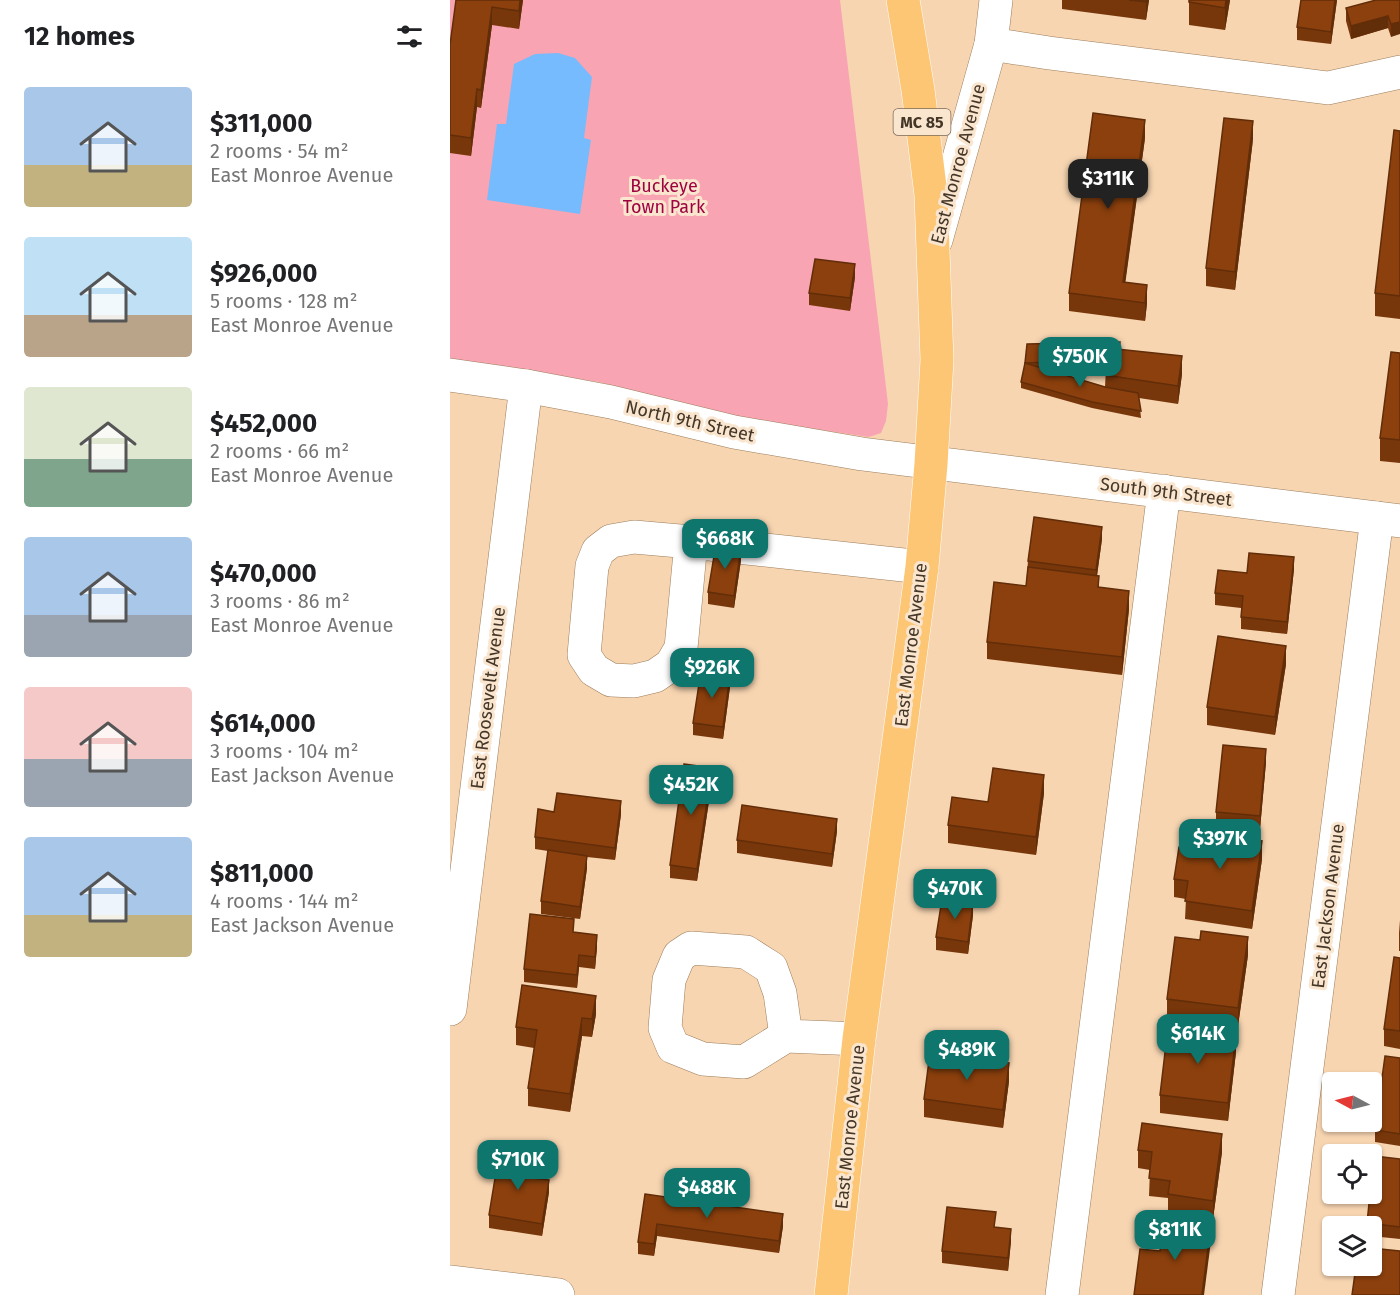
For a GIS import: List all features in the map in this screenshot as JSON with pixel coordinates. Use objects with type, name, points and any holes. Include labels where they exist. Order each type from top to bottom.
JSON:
[{"type":"main road","name":"MC 85","points":[[903,0],[923,129],[934,245]]},
{"type":"main road","name":"East Monroe Avenue","points":[[831,1295],[859,1039],[922,567],[932,464],[938,360],[934,245]]},
{"type":"street","name":"East Monroe Avenue","points":[[934,245],[991,44],[996,0]]},
{"type":"street","points":[[991,44],[1328,88],[1400,72]]},
{"type":"street","name":"North 9th Street","points":[[450,375],[610,402],[764,438],[932,464]]},
{"type":"street","name":"East Roosevelt Avenue","points":[[450,1009],[526,386]]},
{"type":"street","name":"South 9th Street","points":[[932,464],[1388,519]]},
{"type":"street","points":[[1062,1295],[1164,491]]},
{"type":"street","name":"East Jackson Avenue","points":[[1278,1295],[1388,519]]},
{"type":"street","points":[[691,542],[681,648],[671,665],[656,676],[634,681],[611,680],[594,669],[584,655],[592,566],[598,551],[611,541],[634,537],[691,542],[922,567]]},
{"type":"street","points":[[786,1036],[859,1039]]},
{"type":"street","points":[[450,1282],[558,1295]]},
{"type":"green space","name":"Buckeye Town Park","points":[[450,0],[840,0],[888,404],[886,421],[881,433],[869,437],[720,415],[599,382],[450,359]]},
{"type":"water","points":[[558,53],[575,58],[592,77],[584,138],[591,140],[580,214],[487,200],[497,124],[506,124],[514,64],[535,54]]},
{"type":"building","points":[[456,0],[520,0],[519,11],[492,7],[481,90],[477,89],[471,138],[450,135],[450,45]]},
{"type":"building","points":[[1189,0],[1226,0],[1225,8],[1189,2]]},
{"type":"building","points":[[1301,0],[1335,0],[1331,32],[1297,27]]},
{"type":"building","points":[[1376,0],[1400,0],[1400,22],[1391,24],[1388,16],[1351,26],[1346,8]]},
{"type":"building","points":[[1093,113],[1145,120],[1123,282],[1147,285],[1145,303],[1069,293]]},
{"type":"building","points":[[1224,118],[1253,121],[1235,272],[1206,268]]},
{"type":"building","points":[[1394,130],[1400,131],[1400,296],[1375,293]]},
{"type":"building","points":[[815,259],[855,264],[850,298],[809,293]]},
{"type":"building","points":[[1120,342],[1119,350],[1107,348],[1106,360],[1025,363],[1027,344]]},
{"type":"building","points":[[1107,348],[1182,356],[1178,386],[1105,375]]},
{"type":"building","points":[[1391,352],[1400,353],[1400,440],[1380,438]]},
{"type":"building","points":[[1025,363],[1105,387],[1138,393],[1141,411],[1092,402],[1021,382]]},
{"type":"building","points":[[1034,517],[1102,527],[1096,570],[1028,561]]},
{"type":"building","points":[[716,544],[741,548],[734,596],[708,592]]},
{"type":"building","points":[[1249,553],[1294,557],[1287,622],[1241,617],[1243,596],[1215,593],[1218,570],[1247,573]]},
{"type":"building","points":[[1028,567],[1099,576],[1098,587],[1129,591],[1122,657],[987,642],[994,582],[1026,586]]},
{"type":"building","points":[[1218,636],[1286,646],[1275,717],[1207,707]]},
{"type":"building","points":[[701,671],[730,675],[723,727],[693,723]]},
{"type":"building","points":[[1223,745],[1266,749],[1260,816],[1216,812]]},
{"type":"building","points":[[684,764],[712,768],[697,869],[670,865]]},
{"type":"building","points":[[993,768],[1044,775],[1036,837],[948,825],[952,797],[988,802]]},
{"type":"building","points":[[557,793],[621,801],[615,848],[535,837],[538,809],[554,812]]},
{"type":"building","points":[[742,805],[837,819],[832,854],[737,840]]},
{"type":"building","points":[[1195,831],[1262,841],[1252,911],[1185,901],[1188,881],[1174,879],[1179,847],[1192,849]]},
{"type":"building","points":[[548,850],[587,856],[580,907],[541,901]]},
{"type":"building","points":[[942,899],[973,903],[968,942],[936,937]]},
{"type":"building","points":[[530,914],[574,919],[573,932],[597,935],[595,957],[579,955],[577,975],[524,969]]},
{"type":"building","points":[[1201,931],[1248,937],[1238,1008],[1167,999],[1175,937],[1200,940]]},
{"type":"building","points":[[1394,957],[1400,958],[1400,1031],[1384,1029]]},
{"type":"building","points":[[522,985],[596,996],[592,1019],[582,1018],[570,1094],[528,1088],[537,1030],[516,1027]]},
{"type":"building","points":[[1168,1027],[1236,1035],[1228,1103],[1160,1095]]},
{"type":"building","points":[[930,1053],[1009,1063],[1003,1110],[924,1099]]},
{"type":"building","points":[[1385,1056],[1400,1058],[1400,1134],[1382,1131],[1382,1078]]},
{"type":"building","points":[[1142,1123],[1222,1134],[1213,1201],[1168,1194],[1170,1181],[1149,1178],[1152,1152],[1138,1150]]},
{"type":"building","points":[[499,1154],[536,1159],[533,1178],[549,1180],[542,1224],[489,1215]]},
{"type":"building","points":[[1382,1157],[1400,1159],[1400,1227],[1382,1225],[1382,1216],[1368,1216],[1369,1204],[1382,1204]]},
{"type":"building","points":[[645,1194],[783,1214],[779,1241],[657,1224],[654,1244],[638,1242]]},
{"type":"building","points":[[947,1207],[996,1212],[994,1227],[1011,1229],[1008,1258],[942,1251]]},
{"type":"building","points":[[1164,1217],[1211,1223],[1202,1295],[1134,1295],[1140,1249],[1160,1251]]},
{"type":"building","points":[[1382,1249],[1400,1251],[1400,1295],[1352,1295],[1355,1276],[1382,1276]]}]
